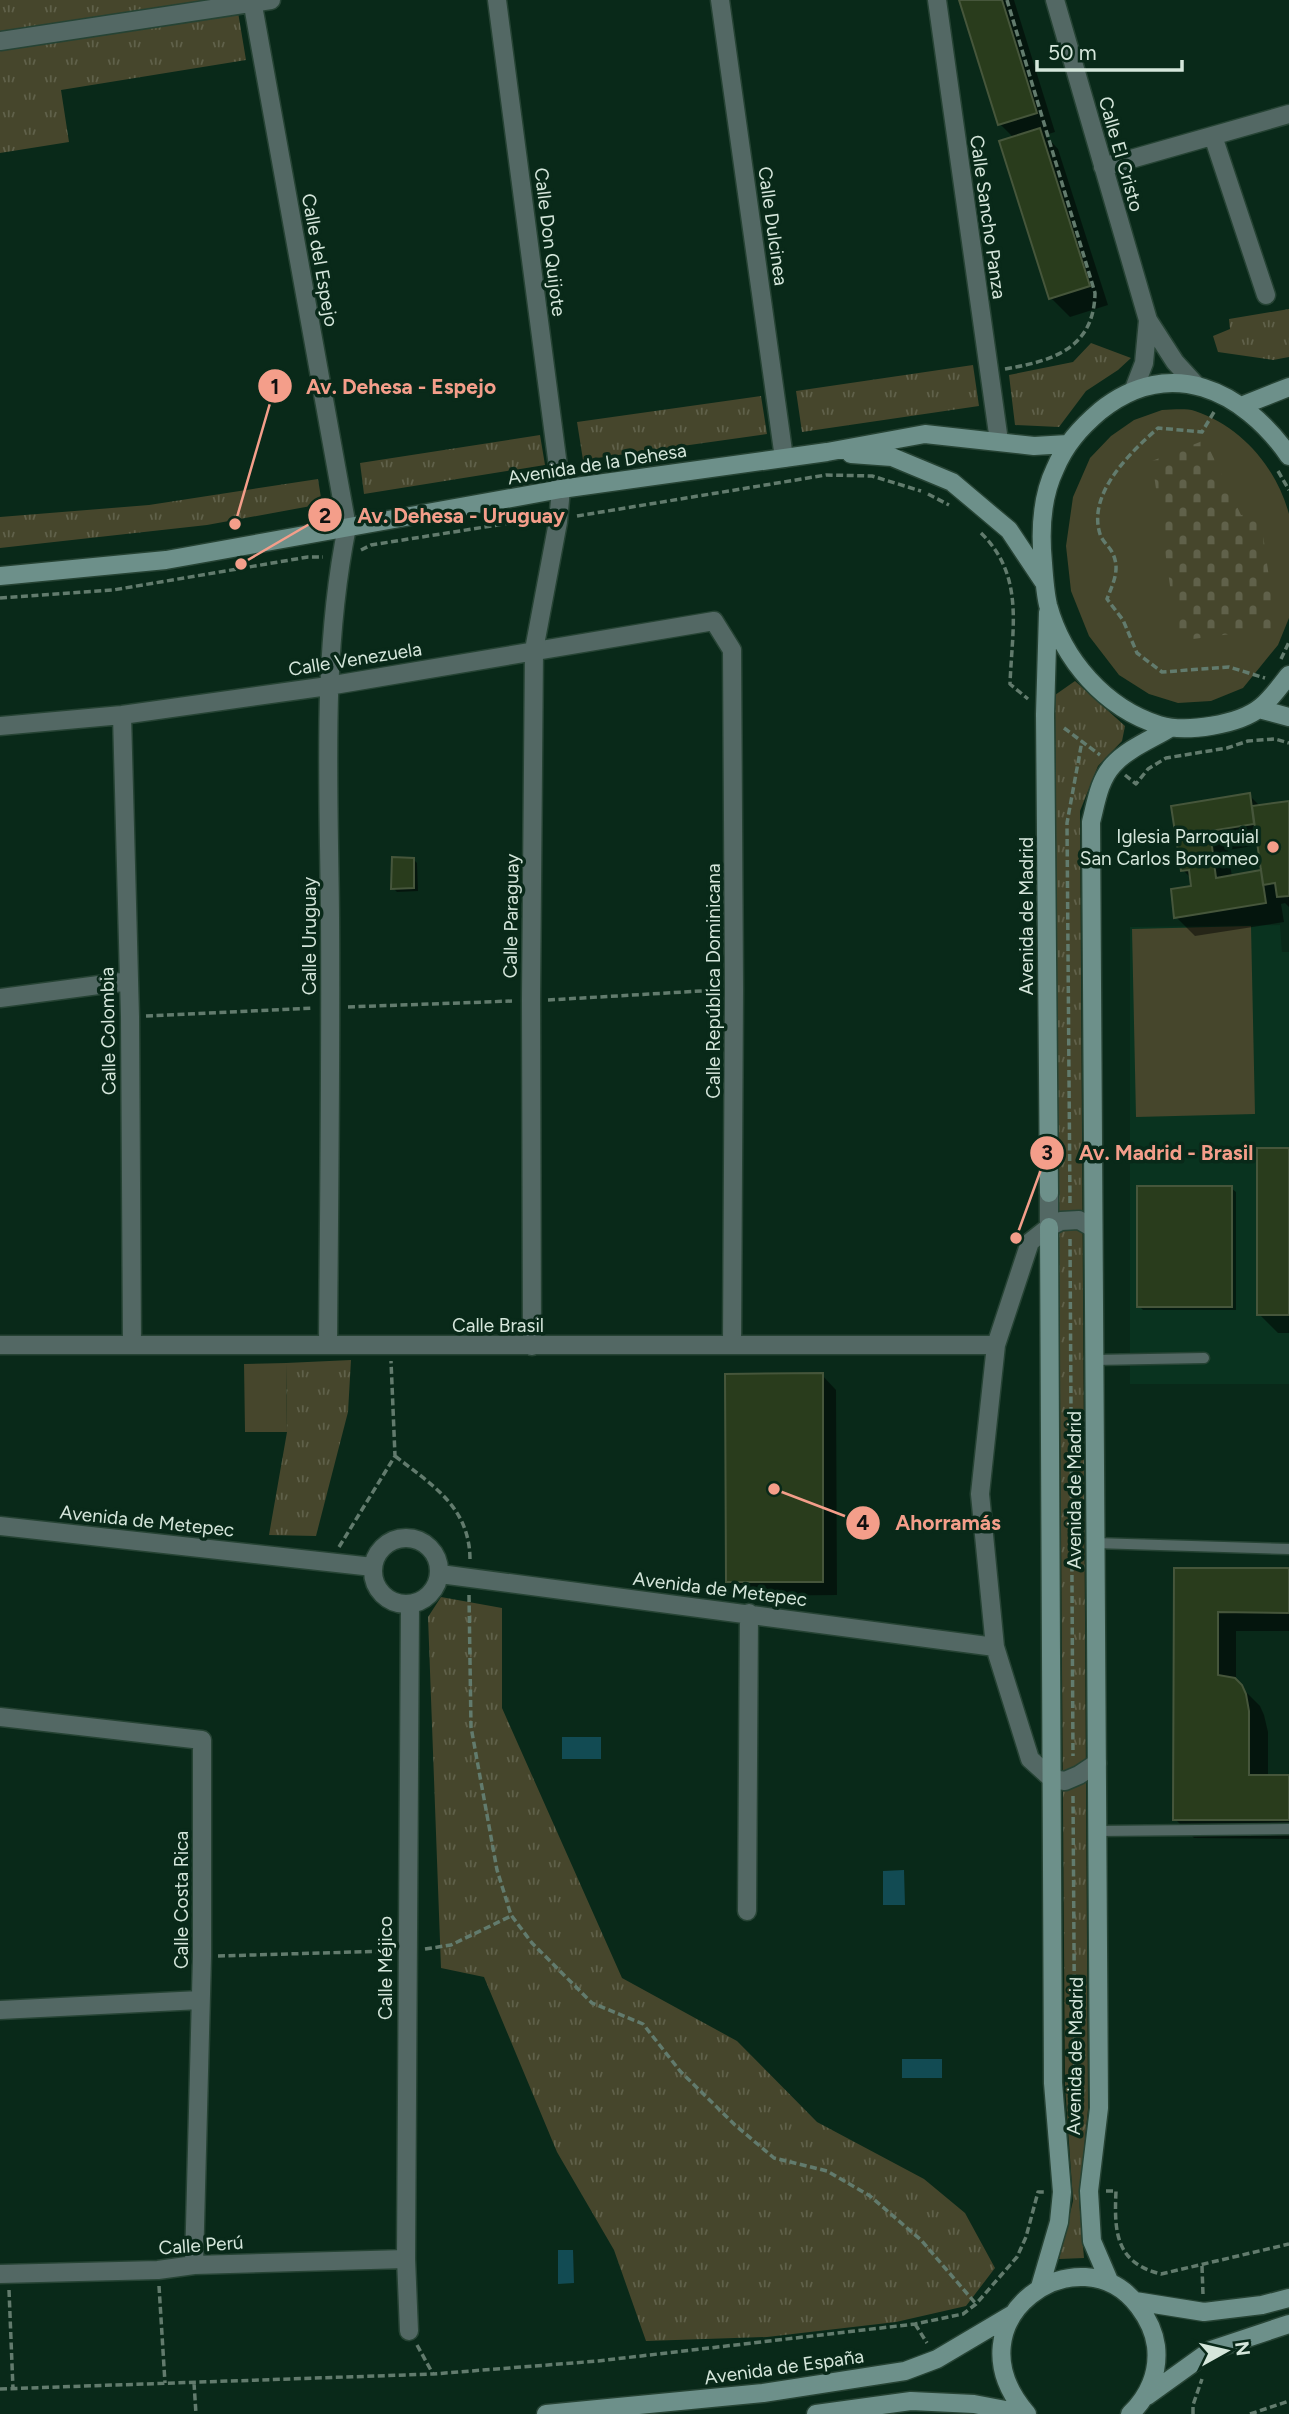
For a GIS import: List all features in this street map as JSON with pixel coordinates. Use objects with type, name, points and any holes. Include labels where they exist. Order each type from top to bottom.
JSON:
[{"type":"street","points":[[0,41],[271,0]]},
{"type":"street","name":"Calle Don Quijote","points":[[497,0],[561,489]]},
{"type":"street","name":"Calle Dulcinea","points":[[720,0],[784,458]]},
{"type":"street","name":"Calle Sancho Panza","points":[[937,0],[999,441]]},
{"type":"street","name":"Calle El Cristo","points":[[1055,0],[1148,320],[1175,362],[1196,385]]},
{"type":"street","name":"Calle del Espejo","points":[[252,1],[347,527]]},
{"type":"street","points":[[1103,167],[1289,114]]},
{"type":"street","points":[[1213,136],[1266,295]]},
{"type":"street","name":"Calle El Cristo","points":[[1134,389],[1144,363],[1148,320]]},
{"type":"street","points":[[1283,462],[1261,422],[1241,406],[1196,385],[1177,381],[1134,389],[1106,406],[1080,428],[1068,444],[1054,470],[1041,523],[1048,605],[1061,637],[1082,673],[1120,708],[1140,719],[1170,728],[1199,728],[1259,709],[1289,717]]},
{"type":"street","points":[[1241,406],[1289,387]]},
{"type":"street","name":"Avenida de la Dehesa","points":[[0,576],[166,560],[561,489],[827,452],[925,434],[1034,446],[1068,444]]},
{"type":"street","name":"Avenida de la Dehesa","points":[[827,452],[892,457],[952,481],[1009,530],[1045,584]]},
{"type":"street","name":"Calle Paraguay","points":[[532,1346],[534,650],[558,522],[561,489]]},
{"type":"street","name":"Calle Uruguay","points":[[328,1345],[331,1007],[328,686],[341,558],[347,527]]},
{"type":"street","name":"Avenida de Madrid","points":[[1040,2287],[1059,2222],[1062,2192],[1053,2083],[1045,714],[1048,605]]},
{"type":"street","name":"Calle Venezuela","points":[[0,726],[122,715],[328,686],[715,621]]},
{"type":"street","name":"Calle República Dominicana","points":[[715,621],[732,650],[732,1345]]},
{"type":"street","points":[[1259,709],[1281,669]]},
{"type":"street","name":"Calle Colombia","points":[[122,715],[130,1017],[132,1345]]},
{"type":"street","name":"Avenida de Madrid","points":[[1110,2283],[1093,2241],[1089,2191],[1099,2108],[1091,822],[1100,787],[1113,765],[1138,746],[1170,728]]},
{"type":"street","points":[[0,998],[129,981]]},
{"type":"street","points":[[1093,1228],[1079,1220],[1070,1220],[1049,1227],[1030,1242],[996,1345],[980,1494],[995,1647],[1030,1759],[1052,1779],[1065,1781],[1097,1763]]},
{"type":"street","name":"Calle Brasil","points":[[0,1345],[996,1345]]},
{"type":"street","name":"Avenida de Metepec","points":[[0,1525],[373,1567]]},
{"type":"street","points":[[404,1538],[415,1539],[434,1552],[440,1574],[437,1585],[421,1602],[400,1604],[382,1595],[373,1577],[373,1567],[376,1556],[383,1547],[404,1538]]},
{"type":"street","name":"Avenida de Metepec","points":[[440,1574],[995,1647]]},
{"type":"street","name":"Calle Méjico","points":[[409,2331],[406,2259],[406,1951],[410,1605]]},
{"type":"street","points":[[747,1911],[749,1614]]},
{"type":"street","name":"Calle Costa Rica","points":[[0,1717],[202,1740],[202,1956],[194,2264]]},
{"type":"street","points":[[0,2010],[200,2000]]},
{"type":"street","name":"Calle Perú","points":[[4,2274],[158,2270],[194,2264],[406,2259]]},
{"type":"street","points":[[1027,2414],[1013,2397],[1004,2377],[1000,2356],[1004,2334],[1013,2314],[1025,2299],[1040,2287],[1075,2277],[1110,2283],[1135,2301],[1147,2318],[1155,2337],[1157,2358],[1153,2379],[1144,2398]]},
{"type":"street","points":[[1135,2301],[1204,2312],[1262,2305],[1289,2298]]},
{"type":"street","name":"Avenida de España","points":[[546,2414],[763,2393],[905,2371],[937,2359],[1013,2314]]},
{"type":"street","points":[[1130,2414],[1144,2398],[1211,2350],[1289,2323]]},
{"type":"street","points":[[816,2414],[911,2401],[974,2404],[1027,2414]]},
{"type":"lane","points":[[1094,1360],[1204,1358]]},
{"type":"lane","points":[[1095,1543],[1289,1549]]},
{"type":"lane","points":[[1097,1831],[1289,1829]]},
{"type":"path","points":[[989,372],[1034,364],[1068,351],[1084,334],[1095,309],[1094,282],[1007,0]]},
{"type":"path","points":[[1204,409],[1224,419]]},
{"type":"path","points":[[1214,413],[1202,432],[1158,428],[1129,454],[1106,487],[1098,516],[1100,535],[1113,554],[1117,572],[1107,599],[1123,620],[1137,653],[1162,672],[1229,667],[1267,678]]},
{"type":"path","points":[[1283,462],[1289,490]]},
{"type":"path","points":[[0,598],[113,590],[308,557],[341,558],[371,545],[523,521],[558,522],[582,515],[826,475],[872,476],[924,492],[959,511]]},
{"type":"path","points":[[975,527],[991,542],[1008,571],[1013,597],[1010,684],[1136,784],[1148,769],[1166,758],[1227,748],[1248,741],[1275,739],[1289,743]]},
{"type":"path","points":[[1259,687],[1281,669],[1289,642]]},
{"type":"path","points":[[1075,2109],[1067,823],[1082,741]]},
{"type":"path","points":[[1047,823],[1091,822]]},
{"type":"path","points":[[130,1017],[734,989]]},
{"type":"path","points":[[1049,1193],[1093,1193]]},
{"type":"path","points":[[336,1563],[339,1543],[395,1456],[390,1345]]},
{"type":"path","points":[[395,1456],[451,1501],[461,1517],[468,1543],[471,1727],[497,1870],[511,1916],[532,1943],[592,2003],[643,2024],[680,2071],[764,2150],[774,2158],[827,2171],[870,2196],[921,2240],[976,2304]]},
{"type":"path","points":[[1052,1874],[1097,1874]]},
{"type":"path","points":[[202,1956],[406,1951],[451,1945],[511,1916]]},
{"type":"path","points":[[1089,2191],[1116,2191],[1115,2210],[1122,2250],[1144,2269],[1161,2274],[1289,2244]]},
{"type":"path","points":[[0,2389],[433,2374],[598,2361],[915,2324],[963,2314],[976,2304],[1017,2257],[1026,2237],[1038,2192],[1062,2192]]},
{"type":"path","points":[[1202,2266],[1203,2297]]},
{"type":"path","points":[[158,2270],[165,2383]]},
{"type":"path","points":[[4,2274],[13,2389]]},
{"type":"path","points":[[915,2324],[931,2350]]},
{"type":"path","points":[[409,2331],[433,2374]]},
{"type":"path","points":[[194,2382],[196,2414]]},
{"type":"path","points":[[1250,2414],[1289,2401]]},
{"type":"shaded area","points":[[1280,925],[1282,952],[1289,952],[1289,1384],[1130,1384],[1130,927]]},
{"type":"green space","points":[[0,0],[236,0],[246,60],[61,90],[69,142],[0,153]]},
{"type":"green space","points":[[1289,309],[1289,357],[1273,360],[1218,352],[1213,336],[1230,329],[1229,319]]},
{"type":"green space","points":[[1091,343],[1131,358],[1086,391],[1059,427],[1015,425],[1009,375],[1073,362]]},
{"type":"green space","points":[[973,365],[979,406],[802,432],[796,391]]},
{"type":"green space","points":[[761,396],[767,434],[583,460],[577,422]]},
{"type":"green space","points":[[1162,410],[1195,411],[1228,427],[1242,438],[1266,465],[1289,514],[1289,618],[1278,645],[1243,688],[1211,701],[1178,703],[1149,694],[1119,675],[1089,636],[1071,591],[1066,546],[1073,497],[1090,458],[1111,436],[1134,420]]},
{"type":"green space","points":[[540,435],[545,465],[364,494],[360,463]]},
{"type":"green space","points":[[1205,440],[1241,515],[1260,513],[1276,628],[1178,641],[1152,461]]},
{"type":"green space","points":[[318,479],[322,504],[207,525],[0,548],[0,517],[149,505]]},
{"type":"green space","points":[[1075,681],[1125,726],[1122,741],[1098,766],[1080,811],[1088,2109],[1079,2200],[1084,2258],[1059,2259],[1073,2201],[1065,2085],[1055,695]]},
{"type":"green space","points":[[1251,926],[1255,1114],[1136,1117],[1132,929]]},
{"type":"green space","points":[[351,1360],[348,1412],[316,1536],[269,1535],[287,1432],[286,1363]]},
{"type":"green space","points":[[286,1363],[287,1432],[245,1432],[244,1364]]},
{"type":"green space","points":[[441,1597],[502,1608],[502,1708],[622,1978],[737,2041],[817,2122],[924,2179],[965,2213],[995,2268],[966,2306],[896,2322],[767,2337],[646,2341],[614,2250],[557,2152],[484,1977],[441,1968],[428,1617]]},
{"type":"water","points":[[562,1737],[601,1737],[601,1759],[562,1759]]},
{"type":"water","points":[[904,1870],[905,1905],[883,1905],[883,1871]]},
{"type":"water","points":[[902,2059],[942,2059],[942,2078],[902,2078]]},
{"type":"water","points":[[558,2250],[573,2250],[574,2283],[558,2284]]},
{"type":"building","points":[[959,0],[1002,0],[1037,113],[998,125]]},
{"type":"building","points":[[1040,128],[1090,286],[1049,299],[999,141]]},
{"type":"building","points":[[1250,793],[1254,824],[1210,831],[1216,878],[1261,870],[1266,903],[1174,918],[1171,889],[1191,886],[1189,870],[1181,871],[1171,806]]},
{"type":"building","name":"Iglesia Parroquial San Carlos Borromeo","points":[[1289,801],[1289,896],[1277,897],[1275,883],[1263,885],[1252,806]]},
{"type":"building","points":[[392,857],[414,858],[414,888],[391,889]]},
{"type":"building","points":[[1257,1148],[1289,1148],[1289,1315],[1257,1315]]},
{"type":"building","points":[[1137,1186],[1232,1186],[1232,1307],[1137,1307]]},
{"type":"building","points":[[823,1373],[823,1582],[726,1582],[725,1374]]},
{"type":"building","points":[[1174,1568],[1289,1568],[1289,1613],[1218,1612],[1218,1675],[1235,1678],[1246,1694],[1249,1711],[1249,1775],[1289,1775],[1289,1820],[1173,1820]]},
{"type":"place","name":"Av. Dehesa - Espejo","points":[[235,524]]},
{"type":"place","name":"Av. Dehesa - Uruguay","points":[[241,564]]},
{"type":"place","name":"Iglesia Parroquial San Carlos Borromeo","points":[[1273,847]]},
{"type":"place","name":"Av. Madrid - Brasil","points":[[1016,1238]]},
{"type":"place","name":"Ahorramás","points":[[774,1489]]}]
